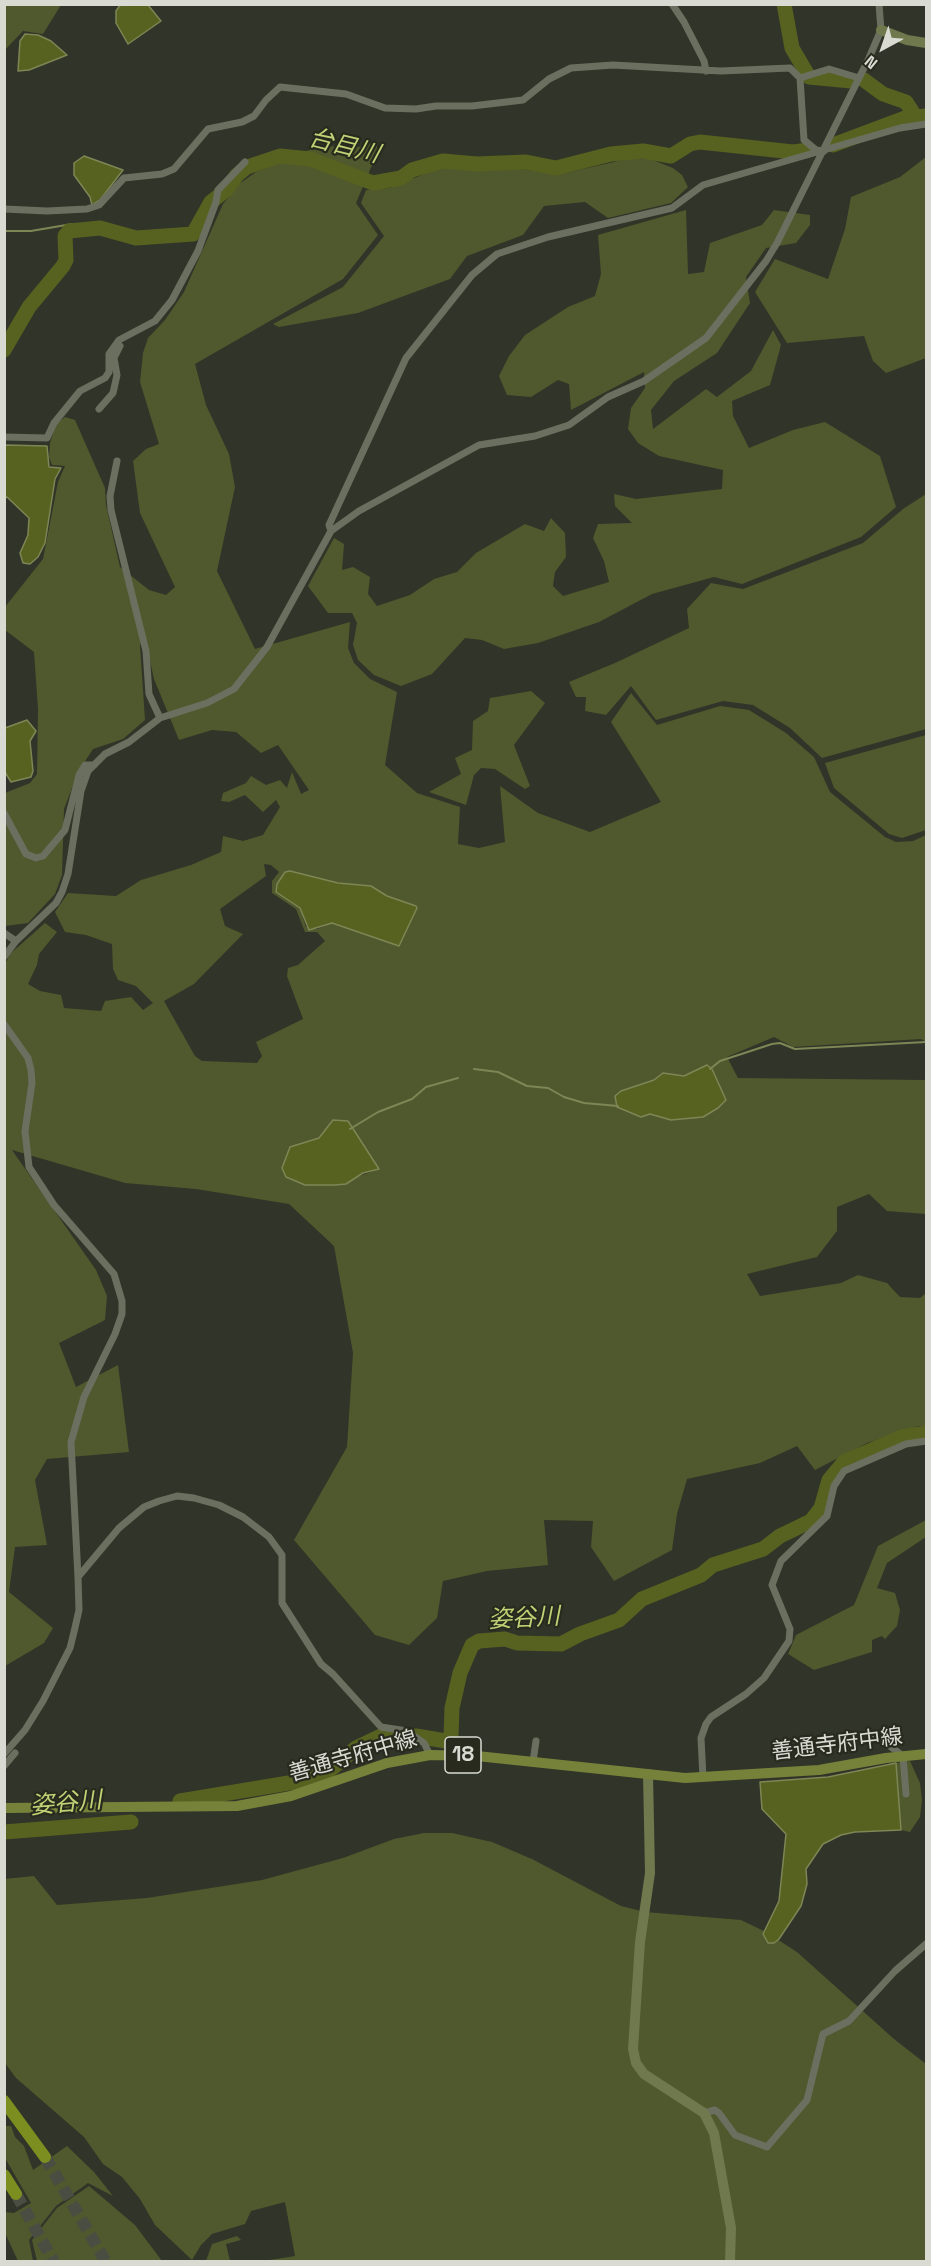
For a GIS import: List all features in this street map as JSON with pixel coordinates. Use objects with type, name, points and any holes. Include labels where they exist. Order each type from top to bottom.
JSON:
[{"type":"highway","points":[[4,2101],[45,2157]]},
{"type":"highway","points":[[4,2175],[16,2194]]},
{"type":"main road","name":"善通寺府中線","points":[[4,1808],[237,1806],[291,1796],[387,1764],[430,1755],[459,1754],[703,1778],[819,1770],[927,1754]]},
{"type":"street","points":[[672,4],[684,22],[704,62],[706,71]]},
{"type":"street","points":[[4,957],[16,940],[48,912],[62,892],[68,874],[81,791],[85,778],[94,765],[105,754],[129,742],[160,718],[207,703],[234,689],[267,647],[331,531],[359,511],[479,445],[535,436],[568,425],[608,397],[644,381],[696,347],[722,319],[766,261],[824,151],[880,30],[879,4]]},
{"type":"street","points":[[880,30],[907,40],[927,43]]},
{"type":"street","points":[[4,209],[47,211],[87,209],[99,205],[124,178],[162,174],[174,169],[208,129],[249,118],[280,87],[346,94],[385,108],[416,109],[436,105],[472,106],[523,100],[549,79],[571,68],[623,65],[706,71],[790,68],[804,76],[829,69],[859,78]]},
{"type":"street","points":[[804,76],[804,140],[816,150],[824,151]]},
{"type":"street","points":[[331,531],[329,525],[406,358],[472,275],[497,254],[548,237],[672,208],[703,185],[900,128],[927,124]]},
{"type":"street","points":[[4,437],[47,438],[54,423],[80,392],[105,378],[112,348],[129,334],[155,321],[172,300],[198,251],[216,198],[245,162]]},
{"type":"street","points":[[99,409],[113,393],[117,375],[116,351],[129,334]]},
{"type":"street","points":[[117,461],[110,496],[111,510],[146,651],[149,694],[160,718]]},
{"type":"street","points":[[4,813],[27,854],[36,858],[43,856],[65,830],[79,776],[85,765],[94,765]]},
{"type":"street","points":[[4,933],[16,940]]},
{"type":"street","points":[[4,1024],[28,1058],[31,1070],[32,1083],[25,1131],[29,1167],[54,1206],[114,1274],[122,1301],[122,1314],[115,1334],[84,1397],[70,1442],[79,1610],[70,1648],[43,1701],[25,1730],[4,1754]]},
{"type":"street","points":[[703,1778],[701,1738],[706,1724],[711,1717],[746,1694],[764,1678],[789,1641],[790,1629],[772,1585],[781,1561],[827,1516],[834,1486],[844,1471],[906,1444],[927,1442]]},
{"type":"street","points":[[78,1577],[119,1528],[144,1507],[177,1496],[219,1505],[243,1517],[278,1548],[284,1562],[282,1603],[321,1664],[381,1727],[413,1736],[424,1743],[430,1755]]},
{"type":"street","points":[[875,1735],[903,1756],[906,1794]]},
{"type":"street","points":[[534,1762],[536,1741]]},
{"type":"street","points":[[4,1766],[15,1753]]},
{"type":"street","points":[[648,1774],[650,1873],[642,1922],[633,2049],[636,2063],[644,2074],[704,2114],[718,2148],[731,2228],[730,2262]]},
{"type":"street","points":[[704,2114],[714,2110],[719,2113],[735,2135],[767,2147],[807,2100],[823,2034],[849,2021],[895,1971],[927,1944]]},
{"type":"shaded area","points":[[5,4],[61,5],[43,34],[23,31],[5,50]]},
{"type":"shaded area","points":[[121,4],[148,5],[161,21],[128,44],[116,23],[116,11]]},
{"type":"shaded area","points":[[25,34],[38,35],[51,41],[67,55],[29,70],[18,71],[20,41]]},
{"type":"shaded area","points":[[376,142],[378,151],[356,203],[378,235],[343,279],[195,364],[206,405],[229,454],[235,487],[217,571],[255,649],[350,622],[348,648],[354,663],[370,679],[397,692],[385,765],[417,793],[460,807],[458,844],[479,848],[505,842],[500,786],[538,813],[590,832],[661,802],[611,722],[631,693],[657,725],[720,706],[749,710],[786,733],[814,757],[830,792],[885,837],[896,842],[913,841],[926,835],[926,1042],[921,1039],[793,1047],[774,1037],[727,1057],[738,1078],[926,1080],[926,1214],[887,1211],[869,1194],[837,1207],[837,1231],[817,1257],[747,1274],[760,1296],[841,1283],[858,1275],[887,1283],[900,1297],[920,1298],[926,1293],[926,1427],[918,1426],[867,1443],[815,1470],[797,1446],[760,1463],[687,1479],[677,1514],[672,1550],[614,1581],[591,1547],[593,1521],[544,1520],[548,1565],[487,1571],[443,1581],[437,1618],[409,1645],[375,1635],[294,1540],[347,1447],[353,1353],[334,1246],[289,1204],[196,1189],[125,1183],[12,1150],[96,1270],[107,1296],[105,1320],[59,1343],[76,1387],[118,1365],[129,1452],[47,1459],[35,1480],[47,1545],[15,1547],[9,1592],[53,1628],[44,1643],[5,1666],[5,964],[10,954],[45,923],[57,932],[39,954],[37,965],[28,984],[40,991],[61,995],[64,1008],[101,1011],[105,1001],[131,997],[143,1010],[153,1003],[136,986],[118,980],[113,969],[112,944],[86,935],[65,932],[55,912],[68,893],[116,896],[141,880],[191,865],[221,852],[223,836],[243,841],[263,835],[280,807],[276,800],[263,812],[245,795],[229,802],[221,801],[223,793],[246,783],[251,776],[266,785],[280,780],[287,788],[292,772],[301,794],[309,790],[278,745],[261,753],[236,732],[212,730],[179,740],[154,679],[143,629],[140,646],[145,720],[123,739],[93,749],[78,772],[64,809],[62,875],[55,894],[28,923],[5,926],[5,793],[30,783],[37,774],[38,709],[34,652],[5,630],[5,607],[43,559],[58,482],[65,466],[52,465],[49,457],[50,443],[56,424],[65,417],[75,420],[105,488],[106,505],[120,567],[149,590],[166,595],[175,587],[140,513],[133,461],[146,449],[159,444],[140,382],[143,353],[148,338],[165,320],[184,292],[223,204],[239,184],[256,172],[319,146],[359,147]],"holes":[[[264,864],[271,865],[279,872],[272,881],[272,893],[296,909],[305,932],[317,932],[325,941],[298,965],[288,968],[287,976],[303,1019],[256,1042],[262,1056],[257,1063],[202,1061],[195,1056],[164,1001],[194,984],[243,934],[225,926],[220,909],[266,876]],[[290,871],[383,894],[415,906],[399,946],[332,923],[317,929],[306,927],[300,908],[276,892]],[[348,1121],[379,1169],[335,1185],[305,1185],[286,1177],[284,1174],[290,1147],[319,1138]]]},
{"type":"shaded area","points":[[84,156],[123,170],[100,200],[92,205],[90,197],[74,175],[74,163]]},
{"type":"shaded area","points":[[926,157],[926,358],[886,373],[873,361],[864,336],[787,343],[755,292],[775,259],[828,279],[845,229],[851,197],[900,177]]},
{"type":"shaded area","points":[[627,159],[650,159],[673,168],[682,175],[688,187],[671,203],[608,218],[585,202],[544,206],[523,235],[467,256],[450,279],[358,313],[279,327],[273,324],[343,287],[384,236],[361,203],[366,190],[390,188],[439,168],[520,169],[561,174]]},
{"type":"shaded area","points":[[686,210],[688,274],[704,272],[710,243],[762,225],[774,210],[810,215],[810,225],[796,243],[766,248],[746,277],[750,303],[717,353],[674,381],[651,410],[653,429],[706,389],[717,397],[751,371],[773,330],[781,345],[770,385],[732,401],[733,416],[749,448],[793,430],[825,422],[880,456],[896,507],[861,537],[742,584],[714,577],[652,594],[599,622],[538,643],[504,649],[482,640],[465,638],[432,674],[401,686],[374,675],[358,660],[353,645],[357,623],[352,613],[328,613],[308,586],[334,538],[344,544],[342,570],[353,567],[370,577],[368,594],[377,606],[410,595],[434,579],[457,572],[476,553],[525,524],[544,531],[551,518],[565,533],[566,557],[555,572],[553,586],[563,596],[609,582],[604,561],[593,538],[598,524],[632,523],[615,506],[614,494],[636,499],[722,489],[723,470],[659,456],[638,443],[628,429],[631,408],[645,388],[644,372],[571,410],[569,384],[558,380],[531,397],[507,395],[499,376],[509,356],[525,335],[568,307],[595,296],[601,274],[598,235]]},
{"type":"shaded area","points":[[5,445],[47,446],[49,467],[61,468],[55,479],[45,543],[38,557],[30,564],[23,563],[20,553],[28,535],[29,518],[7,497],[5,498]]},
{"type":"shaded area","points":[[926,494],[926,729],[822,758],[790,728],[753,705],[723,701],[656,720],[631,686],[606,715],[585,711],[586,697],[576,697],[569,682],[689,628],[687,609],[711,583],[743,589],[863,543],[903,509]]},
{"type":"shaded area","points":[[531,691],[545,703],[514,745],[530,786],[525,789],[495,769],[481,768],[474,775],[466,805],[429,792],[461,774],[455,758],[472,750],[473,721],[488,711],[490,698]]},
{"type":"shaded area","points":[[27,720],[36,731],[30,741],[33,771],[31,777],[11,782],[5,772],[5,728]]},
{"type":"shaded area","points":[[926,735],[926,830],[902,838],[889,834],[834,788],[825,763]]},
{"type":"shaded area","points":[[290,871],[338,883],[371,886],[387,896],[416,906],[399,946],[332,923],[309,930],[300,908],[276,892],[277,884],[285,872]]},
{"type":"shaded area","points":[[707,1065],[712,1069],[726,1100],[703,1117],[671,1120],[650,1114],[641,1117],[617,1107],[615,1096],[621,1091],[654,1080],[663,1073],[684,1076]]},
{"type":"shaded area","points":[[333,1120],[348,1121],[379,1169],[363,1173],[346,1184],[335,1185],[305,1185],[286,1177],[282,1168],[290,1147],[319,1138]]},
{"type":"shaded area","points":[[926,1520],[926,1537],[887,1563],[877,1588],[895,1593],[900,1610],[897,1626],[885,1639],[882,1636],[872,1640],[872,1652],[814,1670],[788,1654],[796,1635],[854,1605],[878,1546]]},
{"type":"shaded area","points":[[910,1761],[920,1783],[922,1800],[920,1817],[910,1832],[901,1830],[896,1763]]},
{"type":"shaded area","points":[[896,1763],[901,1830],[855,1832],[841,1835],[823,1844],[806,1869],[807,1884],[801,1906],[779,1939],[774,1943],[768,1943],[763,1934],[779,1901],[786,1834],[762,1809],[760,1782],[828,1777]]},
{"type":"shaded area","points":[[424,1833],[452,1833],[492,1842],[532,1859],[621,1906],[645,1912],[741,1920],[766,1932],[797,1952],[894,2039],[926,2064],[926,2261],[263,2261],[295,2256],[285,2202],[251,2211],[245,2224],[212,2234],[201,2245],[192,2260],[155,2225],[140,2199],[122,2177],[103,2164],[84,2137],[16,2078],[5,2063],[4,1879],[34,1876],[57,1905],[147,1898],[262,1880],[343,1858],[394,1839]]},
{"type":"shaded area","points":[[5,2126],[11,2126],[15,2137],[24,2146],[33,2170],[67,2146],[94,2172],[113,2196],[88,2183],[56,2206],[29,2240],[33,2261],[18,2261],[5,2233],[5,2212],[14,2213],[31,2203],[5,2158]]},
{"type":"shaded area","points":[[89,2186],[135,2225],[162,2261],[37,2261],[32,2240],[57,2208]]},
{"type":"shaded area","points":[[237,2236],[241,2240],[226,2244],[230,2261],[206,2261],[212,2244]]},
{"type":"waterway","points":[[784,4],[792,48],[809,77],[851,81]]},
{"type":"waterway","points":[[864,80],[883,94],[906,102],[915,116]]},
{"type":"waterway","name":"台目川","points":[[833,145],[905,118],[926,116]]},
{"type":"waterway","name":"台目川","points":[[4,350],[29,307],[63,266],[66,260],[65,236],[69,231],[100,228],[136,238],[193,234],[211,202],[226,190],[237,175],[247,167],[280,156],[310,159],[373,183],[401,178],[412,170],[443,161],[477,164],[526,162],[556,168],[611,154],[643,151],[671,156],[690,144],[700,142],[793,152],[809,150]]},
{"type":"waterway","points":[[4,231],[31,231],[72,224],[79,230]]},
{"type":"waterway","points":[[710,1069],[720,1061],[772,1044],[780,1043],[795,1049],[926,1042]]},
{"type":"waterway","points":[[474,1069],[498,1072],[527,1086],[548,1088],[564,1097],[584,1103],[618,1106]]},
{"type":"waterway","points":[[350,1129],[378,1112],[412,1099],[426,1087],[458,1078]]},
{"type":"waterway","name":"姿谷川","points":[[180,1801],[307,1780],[330,1770],[356,1748],[383,1735],[416,1736],[446,1741],[451,1737],[452,1708],[460,1673],[472,1645],[479,1641],[505,1639],[517,1643],[561,1644],[580,1634],[619,1620],[642,1599],[701,1575],[713,1565],[763,1549],[780,1536],[811,1521],[821,1508],[829,1480],[844,1462],[902,1437],[926,1433]]},
{"type":"waterway","name":"姿谷川","points":[[4,1832],[131,1822]]},
{"type":"tunnel","points":[[45,2157],[106,2262]]},
{"type":"tunnel","points":[[16,2194],[54,2262]]}]
